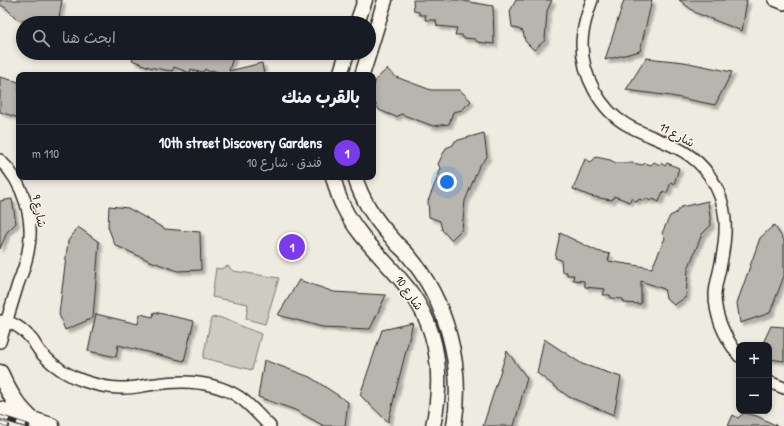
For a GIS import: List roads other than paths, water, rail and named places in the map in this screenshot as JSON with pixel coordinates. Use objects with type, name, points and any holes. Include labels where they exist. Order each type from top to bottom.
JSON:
[{"type":"main road","points":[[0,373],[8,392],[14,401],[32,420]]},
{"type":"main road","points":[[0,410],[51,426]]},
{"type":"street","points":[[359,16],[365,0]]},
{"type":"street","points":[[376,30],[385,0]]},
{"type":"street","name":"شارع 11","points":[[592,0],[584,23],[582,44],[588,77],[595,92],[608,109],[626,125],[686,152],[709,175],[722,202],[725,217],[725,233],[715,295],[718,314],[724,331],[736,351]]},
{"type":"street","points":[[774,0],[784,4]]},
{"type":"street","points":[[341,72],[345,60]]},
{"type":"street","points":[[363,72],[367,60]]},
{"type":"street","name":"شارع 9","points":[[0,160],[11,172],[22,191],[30,227],[28,252],[3,321],[0,342]]},
{"type":"street","name":"شارع 10","points":[[334,180],[343,206],[359,233],[402,281],[420,307],[430,329],[436,349],[439,369],[439,388],[433,426]]},
{"type":"street","name":"شارع 10","points":[[356,180],[367,205],[379,223],[423,274],[435,296],[445,320],[452,344],[456,369],[458,395],[454,426]]},
{"type":"street","points":[[3,321],[16,326],[25,333],[38,350],[60,370],[84,381],[108,387],[120,388],[181,382],[209,385],[225,390],[239,397],[252,407],[270,426]]},
{"type":"street","points":[[772,383],[784,388]]},
{"type":"street","points":[[439,388],[447,394],[458,395]]},
{"type":"railway","points":[[0,417],[28,426]]},
{"type":"railway","points":[[0,423],[8,426]]},
{"type":"place","name":"10th street Discovery Gardens","points":[[292,247]]}]
